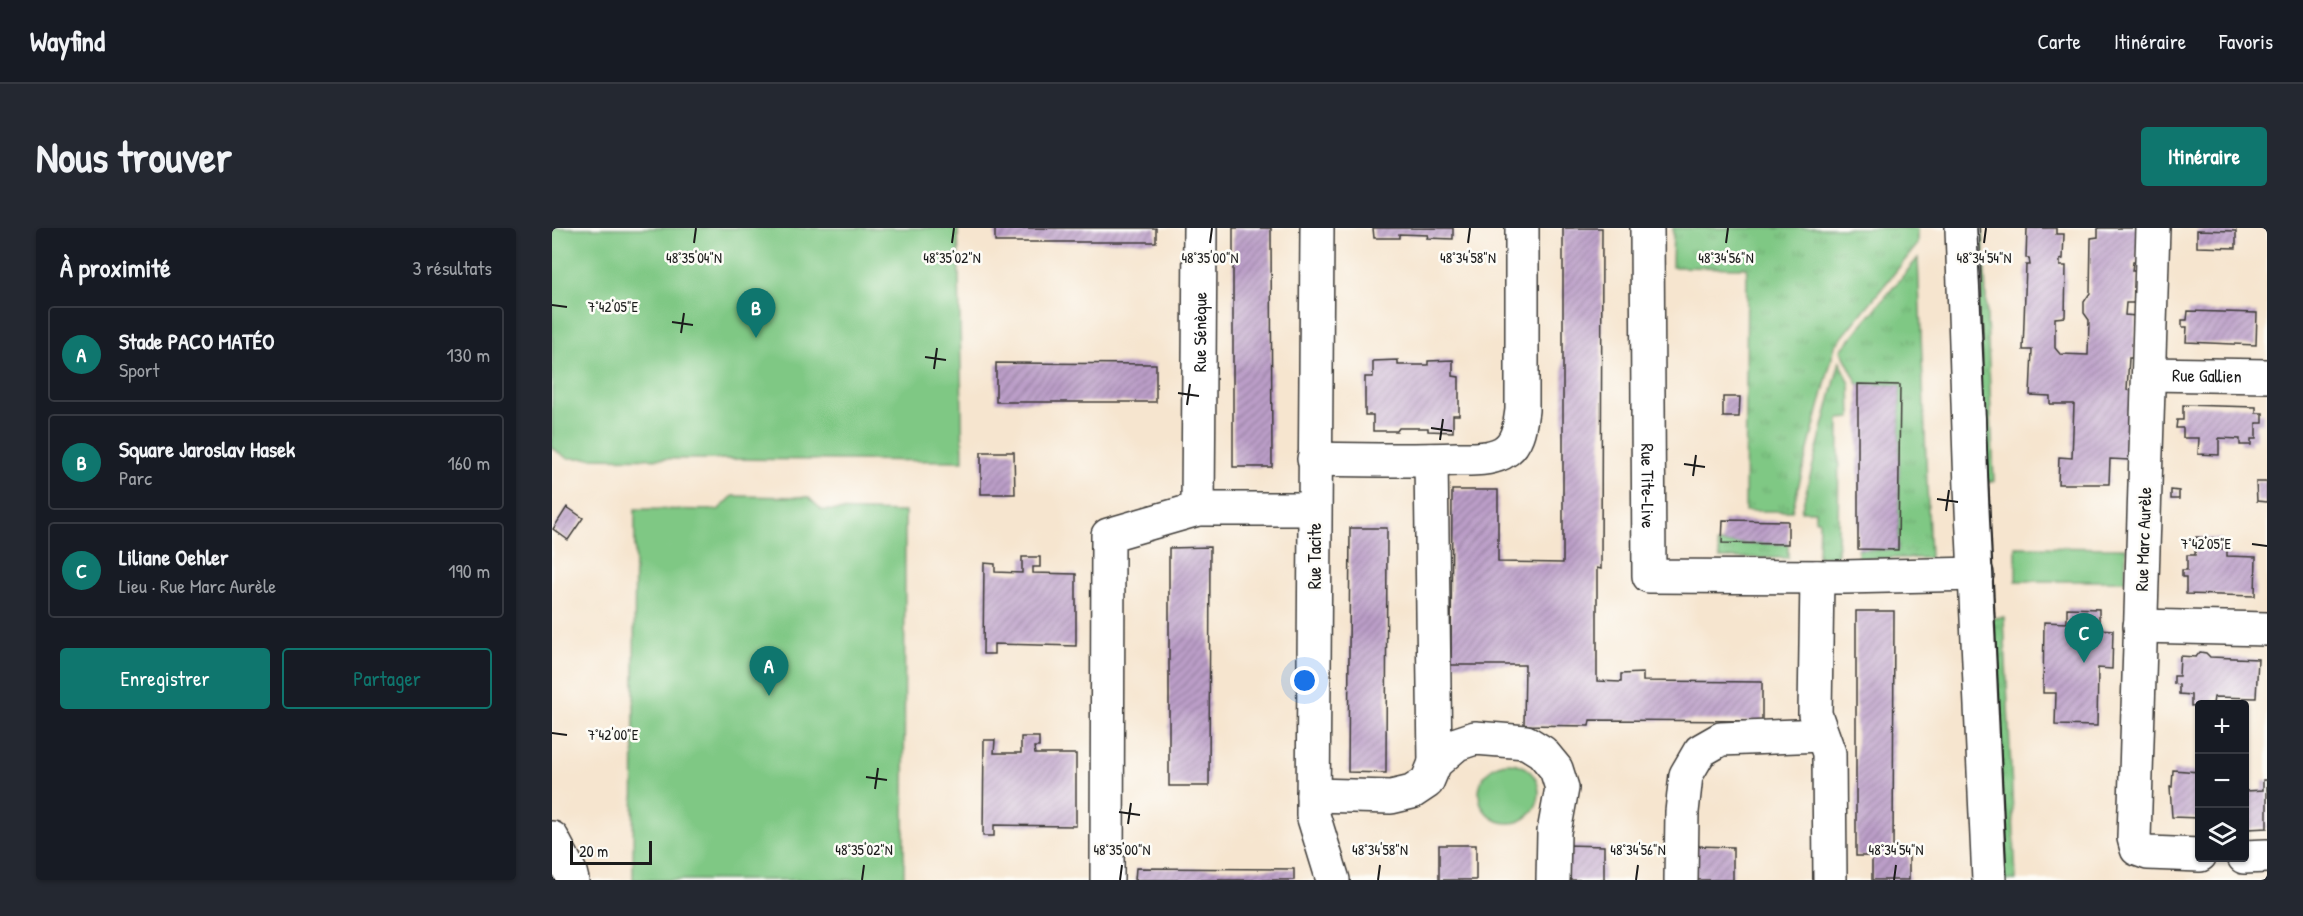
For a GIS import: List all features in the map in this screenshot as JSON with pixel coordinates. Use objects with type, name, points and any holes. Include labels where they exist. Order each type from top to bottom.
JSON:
[{"type":"street","name":"Rue Sénèque","points":[[1198,509],[1200,228]]},
{"type":"street","name":"Rue Tacite","points":[[1317,228],[1312,795],[1315,825],[1333,880]]},
{"type":"street","points":[[1314,459],[1484,458],[1503,453],[1513,443],[1520,428],[1522,410],[1522,228]]},
{"type":"street","name":"Rue Tite-Live","points":[[1647,228],[1649,576],[1817,577],[1977,574]]},
{"type":"street","points":[[1962,228],[1989,880]]},
{"type":"street","name":"Rue Marc Aurèle","points":[[2153,228],[2134,838],[2137,849],[2148,854],[2195,855]]},
{"type":"street","name":"Rue Gallien","points":[[2149,374],[2267,376]]},
{"type":"street","points":[[1431,460],[1436,763]]},
{"type":"street","points":[[1107,880],[1108,535],[1198,509],[1314,509]]},
{"type":"street","points":[[1817,577],[1815,714],[1829,753],[1830,880]]},
{"type":"street","points":[[2140,626],[2267,628]]},
{"type":"street","points":[[1681,880],[1682,812],[1686,775],[1700,751],[1721,739],[1822,735]]},
{"type":"street","points":[[1312,795],[1391,797],[1412,792],[1427,782],[1436,763],[1457,744],[1475,738],[1526,742],[1542,752],[1556,769],[1562,788],[1554,832],[1553,880]]},
{"type":"street","points":[[552,838],[572,880]]},
{"type":"street","points":[[2249,856],[2267,856]]},
{"type":"green space","points":[[552,228],[958,228],[963,461],[567,458],[552,448]]},
{"type":"green space","points":[[1673,228],[1918,228],[1918,244],[1835,346],[1792,511],[1745,511],[1747,268],[1672,267]]},
{"type":"green space","points":[[1970,228],[1983,228],[1994,481],[1982,482]]},
{"type":"green space","points":[[1918,258],[1930,558],[1858,558],[1858,549],[1898,550],[1900,385],[1858,384],[1841,350]]},
{"type":"green space","points":[[1840,361],[1850,384],[1851,418],[1839,419],[1838,553],[1835,557],[1818,557],[1819,520],[1815,520],[1815,511],[1801,511]]},
{"type":"green space","points":[[733,496],[808,497],[822,510],[905,512],[904,880],[633,880],[635,509],[718,510]]},
{"type":"green space","points":[[1717,543],[1788,544],[1788,558],[1720,558]]},
{"type":"green space","points":[[2016,547],[2126,548],[2125,581],[2016,581]]},
{"type":"green space","points":[[2004,617],[2016,880],[2004,880],[1992,618]]},
{"type":"green space","points":[[1509,763],[1526,768],[1534,776],[1539,793],[1534,810],[1526,818],[1509,823],[1492,818],[1484,810],[1479,793],[1484,776],[1492,768]]},
{"type":"building","points":[[995,228],[1156,228],[1156,242],[995,242]]},
{"type":"building","points":[[1233,228],[1271,228],[1272,467],[1233,467]]},
{"type":"building","points":[[1373,228],[1453,228],[1453,239],[1399,234],[1399,238],[1374,238]]},
{"type":"building","points":[[1563,228],[1602,228],[1601,569],[1597,568],[1597,681],[1621,682],[1621,674],[1643,673],[1643,681],[1762,682],[1762,721],[1590,720],[1589,726],[1524,725],[1525,665],[1451,665],[1452,490],[1498,490],[1498,562],[1563,563]]},
{"type":"building","points":[[2027,228],[2056,228],[2056,234],[2064,234],[2063,259],[2060,260],[2060,266],[2066,266],[2065,317],[2055,318],[2055,348],[2060,354],[2088,355],[2089,320],[2084,313],[2084,302],[2090,293],[2091,238],[2098,237],[2098,228],[2138,228],[2137,262],[2133,262],[2132,271],[2137,271],[2136,303],[2126,303],[2125,315],[2136,316],[2134,358],[2129,358],[2127,390],[2133,391],[2130,460],[2110,459],[2109,484],[2058,484],[2059,457],[2072,458],[2074,404],[2050,404],[2050,396],[2030,395],[2032,350],[2023,350],[2026,265],[2030,265],[2029,258],[2026,258]]},
{"type":"building","points":[[2197,230],[2236,231],[2236,248],[2197,247]]},
{"type":"building","points":[[2188,311],[2257,313],[2256,345],[2186,342],[2187,327],[2182,327],[2182,320],[2187,320]]},
{"type":"building","points":[[1398,360],[1398,365],[1428,365],[1428,361],[1453,360],[1453,376],[1459,377],[1459,415],[1453,415],[1453,432],[1428,431],[1428,428],[1373,431],[1373,415],[1365,415],[1365,377],[1373,377],[1373,361]]},
{"type":"building","points":[[996,363],[1156,364],[1156,402],[996,402]]},
{"type":"building","points":[[1858,384],[1900,385],[1898,550],[1858,549]]},
{"type":"building","points":[[1723,397],[1740,397],[1739,417],[1723,417]]},
{"type":"building","points":[[2183,405],[2256,407],[2256,413],[2263,413],[2263,423],[2256,423],[2256,439],[2251,439],[2251,445],[2240,445],[2240,439],[2219,438],[2219,455],[2198,454],[2199,438],[2183,438],[2183,428],[2176,428],[2177,420],[2183,420]]},
{"type":"building","points":[[981,452],[1014,452],[1015,494],[981,494]]},
{"type":"building","points":[[2256,482],[2267,482],[2267,502],[2257,501]]},
{"type":"building","points":[[2171,490],[2179,491],[2179,499],[2171,499]]},
{"type":"building","points":[[567,507],[583,518],[568,540],[553,529]]},
{"type":"building","points":[[1723,520],[1788,521],[1788,544],[1722,543]]},
{"type":"building","points":[[1350,528],[1387,528],[1386,773],[1348,772]]},
{"type":"building","points":[[2196,537],[2222,539],[2222,549],[2227,549],[2227,556],[2256,557],[2255,596],[2186,594],[2186,577],[2182,577],[2182,570],[2187,570],[2187,555],[2195,555]]},
{"type":"building","points":[[1210,547],[1209,786],[1169,786],[1169,548]]},
{"type":"building","points":[[1022,557],[1040,557],[1040,567],[1033,567],[1033,573],[1076,574],[1076,646],[994,644],[994,654],[983,654],[984,563],[995,564],[995,572],[1022,573]]},
{"type":"building","points":[[2067,608],[2099,609],[2099,629],[2113,630],[2112,669],[2098,668],[2097,726],[2055,725],[2056,693],[2043,693],[2044,622],[2067,623]]},
{"type":"building","points":[[1856,611],[1894,611],[1893,856],[1909,856],[1909,880],[1872,880],[1872,856],[1856,856]]},
{"type":"building","points":[[2200,652],[2210,657],[2258,659],[2256,698],[2214,697],[2214,700],[2195,700],[2195,706],[2191,706],[2191,695],[2179,694],[2179,685],[2174,684],[2174,676],[2179,676],[2180,656],[2196,657]]},
{"type":"building","points":[[1021,737],[1039,737],[1039,747],[1034,747],[1035,754],[1076,754],[1076,826],[994,825],[994,836],[983,836],[984,740],[995,740],[994,753],[1021,753]]},
{"type":"building","points":[[2173,770],[2195,772],[2195,818],[2172,817],[2170,787],[2172,787]]},
{"type":"building","points":[[2263,780],[2267,780],[2267,828],[2249,829],[2249,791],[2263,790]]},
{"type":"building","points":[[1439,845],[1476,845],[1476,880],[1439,880]]},
{"type":"building","points":[[1566,845],[1604,846],[1604,880],[1566,880]]},
{"type":"building","points":[[1696,846],[1733,847],[1733,880],[1695,880]]},
{"type":"building","points":[[1136,868],[1294,869],[1294,880],[1135,880]]},
{"type":"tram line","points":[[1977,228],[2007,880]]},
{"type":"place","name":"Square Jaroslav Hasek","points":[[756,338]]},
{"type":"place","name":"Liliane Oehler","points":[[2084,663]]},
{"type":"place","name":"Stade PACO MATÉO","points":[[769,696]]}]
